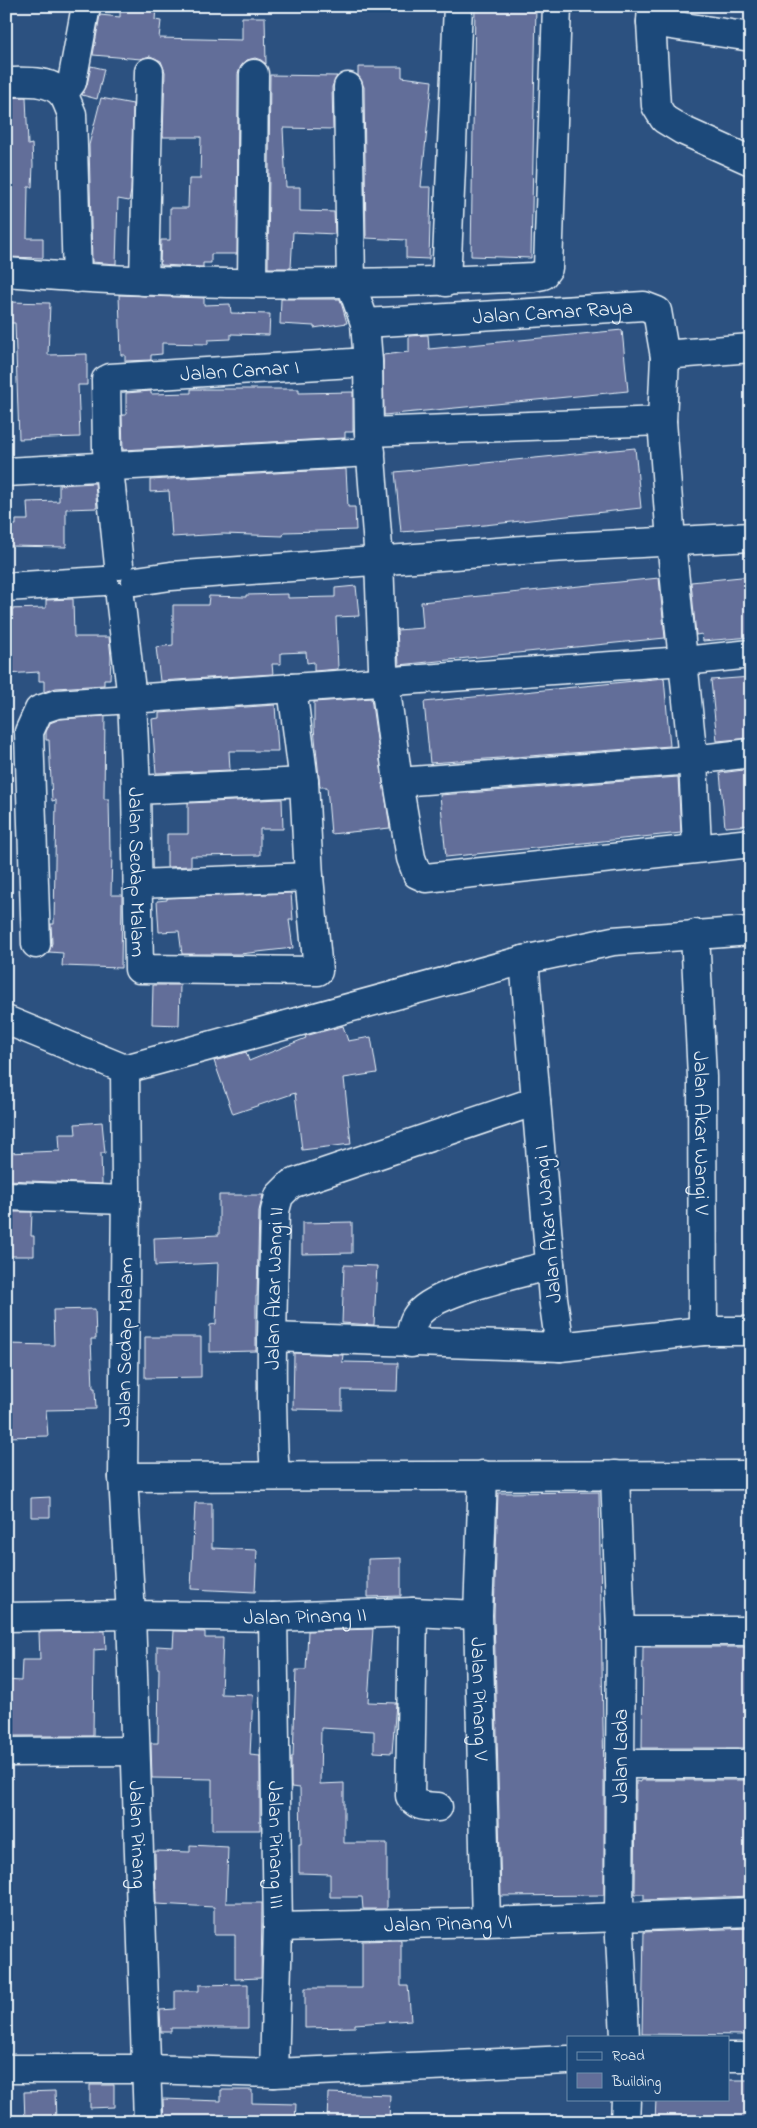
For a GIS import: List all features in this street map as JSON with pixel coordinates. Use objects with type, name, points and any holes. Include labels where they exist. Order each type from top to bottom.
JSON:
[{"type":"street","points":[[63,94],[72,82],[86,6]]},
{"type":"street","points":[[446,282],[458,6]]},
{"type":"street","points":[[6,272],[144,281],[351,284],[533,278],[543,275],[548,268],[557,6]]},
{"type":"street","points":[[751,37],[652,14],[656,106],[664,120],[751,161]]},
{"type":"street","points":[[144,281],[149,72]]},
{"type":"street","points":[[252,283],[254,74]]},
{"type":"street","points":[[6,82],[40,82],[54,88],[63,94],[72,114],[77,278]]},
{"type":"street","points":[[348,87],[351,284],[365,323],[384,681],[398,782],[411,858],[417,874],[426,878],[751,843]]},
{"type":"street","name":"Jalan Camar Raya","points":[[365,323],[644,306],[657,311],[664,357],[662,421],[670,542],[684,661],[697,848]]},
{"type":"street","points":[[664,357],[686,353],[751,348]]},
{"type":"street","name":"Jalan Camar I","points":[[110,378],[368,362]]},
{"type":"street","name":"Jalan Sedap Malam","points":[[110,378],[106,380],[105,387],[109,465],[132,699],[136,790],[139,969],[318,971],[309,876]]},
{"type":"street","points":[[6,472],[370,442],[662,421]]},
{"type":"street","points":[[6,587],[120,581],[549,548],[751,537]]},
{"type":"street","points":[[36,944],[29,732],[39,710],[57,704],[684,661],[751,654]]},
{"type":"street","points":[[138,884],[309,876],[304,782],[292,688]]},
{"type":"street","points":[[398,782],[692,760],[751,753]]},
{"type":"street","points":[[136,790],[304,782]]},
{"type":"street","points":[[6,1020],[125,1069],[524,960],[614,941],[751,931]]},
{"type":"street","name":"Jalan Akar Wangi V","points":[[695,934],[702,1077],[703,1331]]},
{"type":"street","name":"Jalan Akar Wangi I","points":[[524,960],[550,1266],[560,1347]]},
{"type":"street","name":"Jalan Sedap Malam","points":[[125,1069],[126,1200],[123,1477],[131,1615]]},
{"type":"street","name":"Jalan Akar Wangi II","points":[[275,1476],[272,1429],[272,1337],[275,1211],[280,1196],[291,1184],[536,1101]]},
{"type":"street","points":[[6,1196],[126,1200]]},
{"type":"street","points":[[411,1343],[411,1332],[416,1316],[442,1296],[550,1266]]},
{"type":"street","points":[[272,1337],[560,1347],[703,1331],[751,1331]]},
{"type":"street","name":"Jalan Pinang V","points":[[483,1475],[478,1615],[486,1922]]},
{"type":"street","name":"Jalan Lada","points":[[615,1475],[621,1631],[618,1917],[625,2036]]},
{"type":"street","points":[[123,1477],[751,1475]]},
{"type":"street","points":[[413,1612],[410,1796],[414,1803],[422,1806],[438,1807]]},
{"type":"street","name":"Jalan Pinang II","points":[[6,1617],[131,1615],[272,1617],[413,1612],[478,1615]]},
{"type":"street","name":"Jalan Pinang","points":[[131,1615],[148,2122]]},
{"type":"street","name":"Jalan Pinang III","points":[[272,1617],[278,1927],[274,2073]]},
{"type":"street","points":[[621,1631],[751,1631]]},
{"type":"street","points":[[6,1752],[135,1751]]},
{"type":"street","points":[[620,1764],[751,1764]]},
{"type":"street","name":"Jalan Pinang VI","points":[[278,1927],[486,1922],[751,1912]]},
{"type":"street","points":[[730,2057],[751,2057]]},
{"type":"street","points":[[6,2069],[147,2061],[274,2073],[567,2060]]},
{"type":"street","points":[[625,2122],[626,2100]]},
{"type":"building","points":[[120,6],[156,6],[155,20],[161,21],[159,38],[242,40],[242,17],[265,17],[266,64],[255,58],[247,60],[241,66],[238,74],[237,254],[211,254],[211,263],[203,263],[203,267],[160,265],[161,240],[170,240],[170,208],[188,208],[189,179],[200,179],[201,137],[163,137],[165,72],[161,61],[150,56],[141,59],[93,55],[100,15],[120,17]]},
{"type":"building","points":[[475,6],[536,6],[531,258],[471,256]]},
{"type":"building","points":[[91,66],[104,69],[97,99],[82,95],[87,85]]},
{"type":"building","points":[[358,67],[402,67],[402,77],[432,81],[421,187],[431,187],[429,259],[406,258],[406,240],[366,238],[364,87],[358,76]]},
{"type":"building","points":[[270,75],[337,76],[332,87],[333,129],[283,128],[286,187],[300,187],[300,211],[334,212],[335,234],[293,232],[291,268],[268,268]]},
{"type":"building","points":[[26,97],[28,145],[32,144],[33,165],[32,187],[28,187],[27,238],[43,238],[43,258],[6,257],[6,98]]},
{"type":"building","points":[[101,98],[133,104],[131,191],[129,201],[118,199],[116,264],[92,262],[89,145]]},
{"type":"building","points":[[119,295],[204,298],[204,305],[230,304],[231,313],[270,314],[269,335],[231,334],[231,339],[208,340],[208,344],[162,343],[162,354],[151,355],[151,360],[125,361],[125,355],[121,355]]},
{"type":"building","points":[[281,299],[340,299],[347,323],[314,328],[314,326],[280,324]]},
{"type":"building","points":[[9,302],[50,303],[48,355],[87,354],[87,385],[78,385],[80,437],[19,439],[15,323],[8,323]]},
{"type":"building","points":[[622,330],[628,391],[384,415],[383,355],[409,352],[409,336],[428,335],[429,349]]},
{"type":"building","points":[[191,389],[299,389],[299,393],[353,392],[353,432],[345,432],[345,438],[123,450],[122,415],[126,415],[126,393],[151,391],[151,394],[191,393]]},
{"type":"building","points":[[635,448],[641,508],[401,532],[395,472]]},
{"type":"building","points":[[346,469],[348,507],[355,507],[356,530],[284,532],[283,536],[223,534],[172,537],[169,491],[150,492],[150,480]]},
{"type":"building","points":[[95,483],[97,508],[66,509],[66,547],[6,546],[6,525],[16,525],[16,520],[28,520],[27,502],[59,501],[59,485]]},
{"type":"building","points":[[751,576],[751,637],[703,641],[702,634],[696,635],[691,582]]},
{"type":"building","points":[[659,578],[665,638],[399,665],[397,630],[423,628],[421,602]]},
{"type":"building","points":[[356,586],[359,616],[336,617],[338,669],[314,671],[314,662],[307,663],[306,652],[281,653],[281,664],[272,664],[273,674],[160,681],[156,647],[173,645],[173,605],[208,605],[209,596],[246,597],[246,595],[288,594],[288,598],[335,597],[335,588]]},
{"type":"building","points":[[73,599],[74,637],[109,637],[111,657],[110,679],[104,679],[104,685],[56,688],[44,692],[44,681],[39,681],[39,672],[6,674],[6,609],[46,608],[46,600]]},
{"type":"building","points":[[751,677],[751,738],[717,741],[711,680]]},
{"type":"building","points":[[664,678],[670,746],[430,763],[424,702]]},
{"type":"building","points":[[371,698],[390,828],[331,834],[327,787],[320,787],[314,728],[314,702]]},
{"type":"building","points":[[275,705],[278,751],[229,751],[230,770],[156,773],[152,719],[159,718],[159,713]]},
{"type":"building","points":[[105,716],[104,799],[109,799],[110,850],[112,851],[111,895],[122,895],[121,968],[62,966],[63,953],[49,952],[52,943],[51,924],[54,924],[56,800],[52,801],[49,740],[46,740],[46,732],[50,723],[60,719]]},
{"type":"building","points":[[751,769],[751,825],[725,827],[720,773]]},
{"type":"building","points":[[678,777],[681,833],[446,857],[440,795]]},
{"type":"building","points":[[282,799],[283,829],[260,829],[260,855],[191,856],[191,866],[167,867],[167,834],[188,834],[188,803]]},
{"type":"building","points":[[291,893],[293,920],[289,920],[293,948],[240,954],[182,954],[179,931],[159,932],[157,901],[167,900],[167,898]]},
{"type":"building","points":[[153,985],[180,985],[179,1025],[152,1024]]},
{"type":"building","points":[[343,1026],[348,1041],[371,1037],[377,1073],[344,1078],[351,1144],[302,1150],[295,1093],[233,1114],[214,1061],[246,1052],[249,1061],[306,1038],[305,1036]]},
{"type":"building","points":[[102,1122],[105,1153],[101,1153],[102,1184],[6,1180],[6,1153],[60,1151],[59,1134],[76,1134],[75,1124]]},
{"type":"building","points":[[219,1195],[263,1195],[259,1211],[256,1351],[210,1352],[210,1325],[216,1324],[218,1263],[155,1266],[154,1238],[219,1235]]},
{"type":"building","points":[[11,1212],[32,1212],[31,1236],[34,1236],[34,1256],[6,1256],[6,1236],[10,1236]]},
{"type":"building","points":[[352,1222],[352,1253],[302,1254],[302,1223]]},
{"type":"building","points":[[344,1265],[377,1266],[374,1325],[342,1323]]},
{"type":"building","points":[[95,1309],[96,1339],[91,1339],[96,1409],[46,1410],[48,1436],[6,1437],[6,1344],[54,1345],[53,1310]]},
{"type":"building","points":[[145,1337],[201,1337],[201,1377],[145,1378]]},
{"type":"building","points":[[294,1353],[343,1355],[342,1362],[398,1363],[397,1391],[342,1390],[342,1410],[293,1409]]},
{"type":"building","points":[[599,1492],[604,1895],[501,1896],[494,1615],[498,1493]]},
{"type":"building","points":[[50,1497],[50,1517],[31,1517],[31,1498]]},
{"type":"building","points":[[195,1503],[212,1503],[212,1548],[257,1550],[255,1592],[191,1589]]},
{"type":"building","points":[[401,1558],[401,1596],[368,1597],[368,1559]]},
{"type":"building","points":[[373,1629],[368,1702],[396,1703],[392,1753],[374,1752],[374,1731],[321,1728],[320,1784],[344,1783],[344,1843],[387,1843],[387,1909],[363,1909],[362,1897],[330,1897],[330,1874],[299,1873],[299,1844],[301,1844],[300,1788],[291,1787],[296,1670],[306,1670],[308,1631]]},
{"type":"building","points":[[105,1631],[106,1649],[94,1650],[93,1736],[14,1736],[14,1731],[6,1731],[6,1680],[21,1681],[22,1660],[40,1660],[39,1632]]},
{"type":"building","points":[[174,1631],[205,1632],[205,1638],[223,1638],[221,1694],[253,1695],[250,1755],[260,1756],[260,1830],[212,1830],[212,1779],[152,1778],[151,1743],[158,1743],[159,1668],[157,1668],[157,1646],[173,1647]]},
{"type":"building","points":[[643,1647],[751,1647],[751,1748],[642,1748]]},
{"type":"building","points":[[641,1780],[751,1780],[751,1896],[644,1900],[644,1894],[635,1894],[636,1781],[641,1782]]},
{"type":"building","points":[[190,1845],[228,1847],[226,1903],[262,1903],[261,1978],[235,1979],[235,1935],[214,1935],[214,1907],[156,1904],[155,1851],[190,1852]]},
{"type":"building","points":[[751,1928],[751,2035],[642,2034],[644,1932]]},
{"type":"building","points":[[401,1940],[401,1986],[408,1986],[411,2020],[355,2024],[355,2027],[305,2028],[305,1988],[362,1988],[362,1941]]},
{"type":"building","points":[[248,1984],[248,2028],[171,2028],[171,2032],[161,2032],[160,2010],[175,2009],[175,1991],[199,1991],[199,1985]]},
{"type":"building","points":[[730,2080],[751,2080],[751,2122],[655,2122],[656,2100],[730,2100]]},
{"type":"building","points":[[90,2085],[114,2085],[114,2107],[90,2108]]},
{"type":"building","points":[[221,2090],[252,2090],[252,2103],[296,2104],[295,2122],[164,2122],[163,2099],[221,2101]]},
{"type":"building","points":[[55,2091],[56,2122],[25,2122],[24,2092]]},
{"type":"building","points":[[328,2093],[390,2095],[389,2122],[327,2122]]}]
